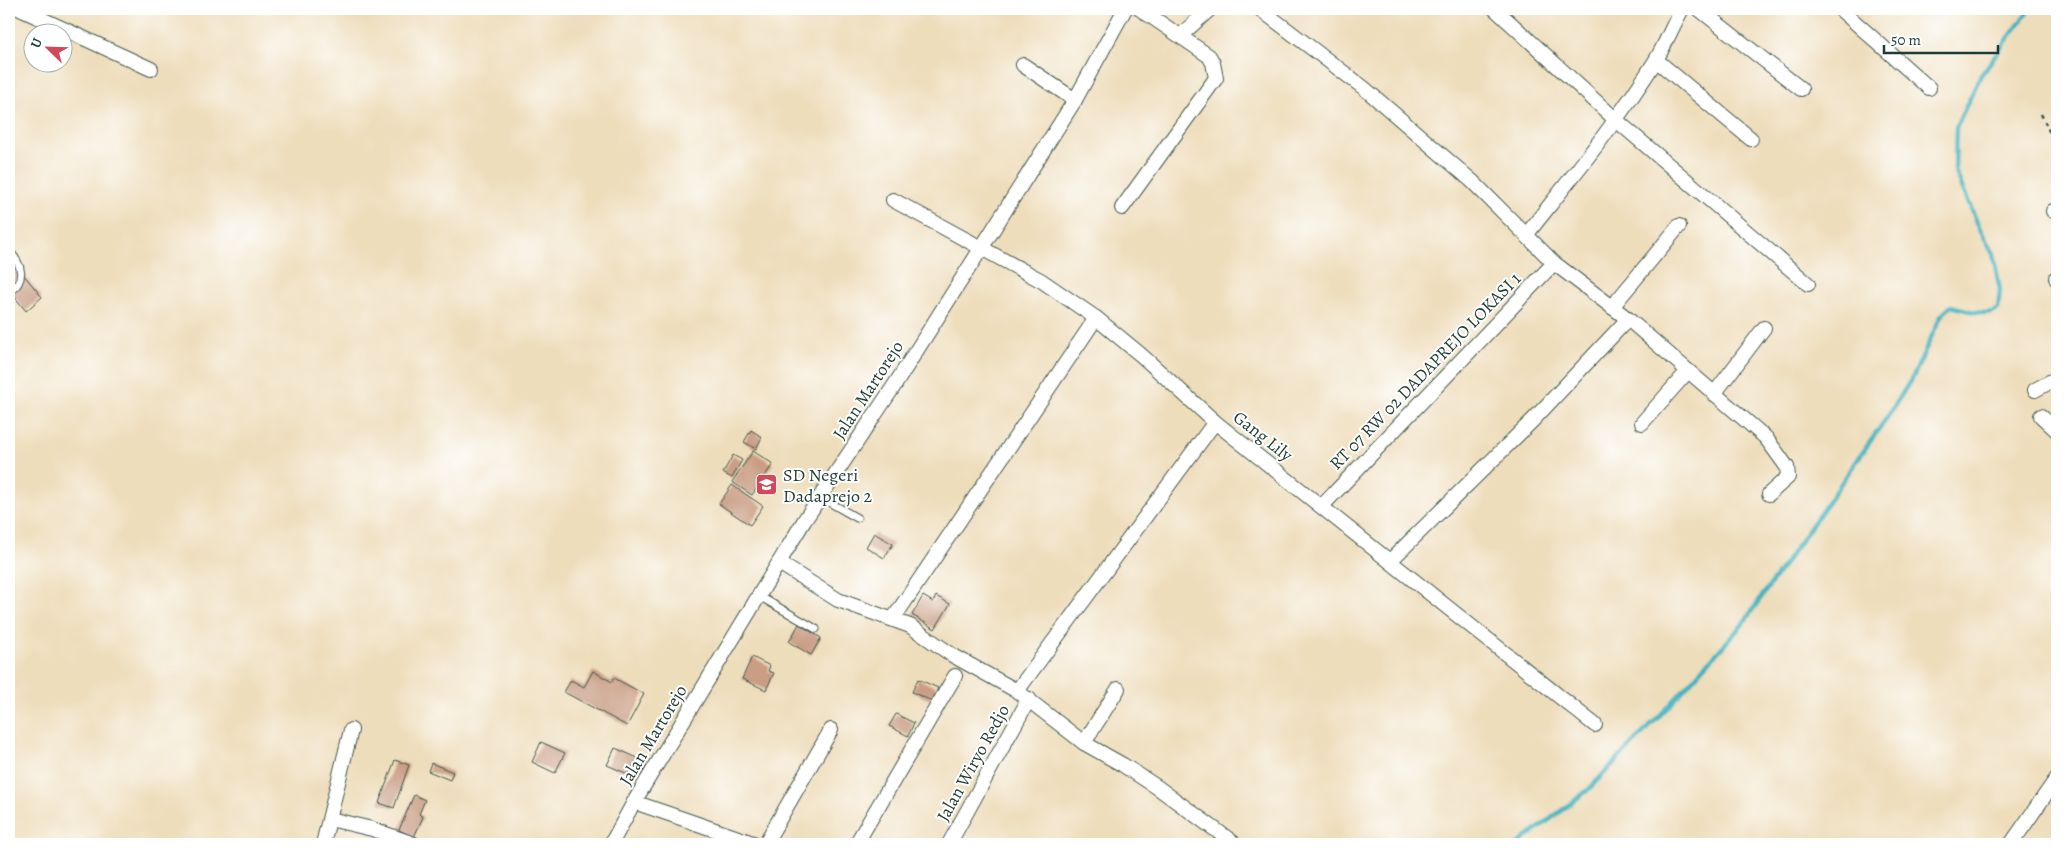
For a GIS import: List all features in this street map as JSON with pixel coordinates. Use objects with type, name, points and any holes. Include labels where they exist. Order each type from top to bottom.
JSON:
[{"type":"street","points":[[20,9],[151,69]]},
{"type":"street","name":"Jalan Martorejo","points":[[611,844],[634,802],[820,497],[982,249],[1075,100],[1125,9]]},
{"type":"street","points":[[1122,208],[1216,78],[1213,63],[1209,56],[1181,35],[1140,9]]},
{"type":"street","points":[[1181,35],[1210,9]]},
{"type":"street","points":[[1260,9],[1364,88],[1472,181],[1554,263],[1628,319],[1766,438],[1787,467],[1788,477],[1769,494]]},
{"type":"street","points":[[1495,9],[1616,120],[1808,284]]},
{"type":"street","points":[[1699,9],[1802,89]]},
{"type":"street","points":[[1840,9],[1929,88]]},
{"type":"street","points":[[1527,234],[1616,120],[1656,60],[1677,11]]},
{"type":"street","points":[[1656,60],[1751,139]]},
{"type":"street","points":[[1023,66],[1075,100]]},
{"type":"street","name":"Gang Lily","points":[[893,200],[1042,281],[1096,318],[1141,355],[1215,422],[1595,725]]},
{"type":"street","points":[[1612,307],[1678,226]]},
{"type":"street","name":"RT 07 RW 02 DADAPREJO LOKASI 1","points":[[1322,506],[1554,263]]},
{"type":"street","points":[[893,619],[1096,318]]},
{"type":"street","points":[[1390,561],[1533,420],[1628,319]]},
{"type":"street","points":[[1714,394],[1764,328]]},
{"type":"street","points":[[1642,423],[1688,371]]},
{"type":"street","points":[[2034,390],[2057,378]]},
{"type":"street","points":[[2041,416],[2057,431]]},
{"type":"street","points":[[1017,691],[1215,422]]},
{"type":"street","points":[[779,563],[838,600],[910,626],[966,664],[1017,691],[1084,743],[1150,783],[1235,844]]},
{"type":"street","points":[[856,844],[955,676]]},
{"type":"street","points":[[1084,743],[1118,689]]},
{"type":"street","name":"Jalan Wiryo Redjo","points":[[949,844],[1029,699]]},
{"type":"street","points":[[323,844],[351,730]]},
{"type":"street","points":[[765,844],[831,730]]},
{"type":"street","points":[[2011,844],[2057,778]]},
{"type":"street","points":[[634,802],[756,844]]},
{"type":"street","points":[[330,819],[372,829],[414,844]]},
{"type":"lane","points":[[9,251],[17,259],[22,271],[20,282],[9,293]]},
{"type":"lane","points":[[820,497],[857,518]]},
{"type":"lane","points":[[759,596],[816,629]]},
{"type":"path","points":[[2041,114],[2057,148]]},
{"type":"building","points":[[9,257],[42,297],[26,311],[9,290]]},
{"type":"building","points":[[751,430],[762,437],[756,449],[744,442]]},
{"type":"building","points":[[753,451],[773,464],[752,495],[732,482]]},
{"type":"building","points":[[733,455],[742,460],[732,478],[723,473]]},
{"type":"building","points":[[732,485],[763,506],[750,525],[719,504]]},
{"type":"building","points":[[874,533],[893,544],[884,558],[866,547]]},
{"type":"building","points":[[923,596],[933,602],[936,596],[950,604],[935,629],[912,615]]},
{"type":"building","points":[[799,624],[821,638],[811,655],[789,642]]},
{"type":"building","points":[[752,657],[770,666],[768,671],[774,673],[766,690],[742,679]]},
{"type":"building","points":[[593,671],[612,682],[614,678],[644,694],[627,726],[564,692],[571,680],[584,687]]},
{"type":"building","points":[[918,679],[938,688],[932,701],[912,692]]},
{"type":"building","points":[[896,714],[914,723],[908,736],[889,726]]},
{"type":"building","points":[[541,742],[565,753],[555,773],[532,762]]},
{"type":"building","points":[[615,748],[647,762],[643,771],[632,766],[628,774],[607,765]]},
{"type":"building","points":[[395,760],[409,765],[394,808],[379,803]]},
{"type":"building","points":[[431,763],[453,772],[450,780],[428,771]]},
{"type":"building","points":[[414,795],[425,800],[419,814],[423,817],[414,837],[399,830]]},
{"type":"waterway","points":[[1518,844],[1588,790],[1669,706],[1742,625],[1886,419],[1914,375],[1941,316],[1951,306],[1981,313],[1993,312],[1998,309],[2000,290],[1993,254],[1979,227],[1955,170],[1956,127],[1981,75],[2030,9]]},
{"type":"place","name":"SD Negeri Dadaprejo 2","points":[[767,485]]}]
